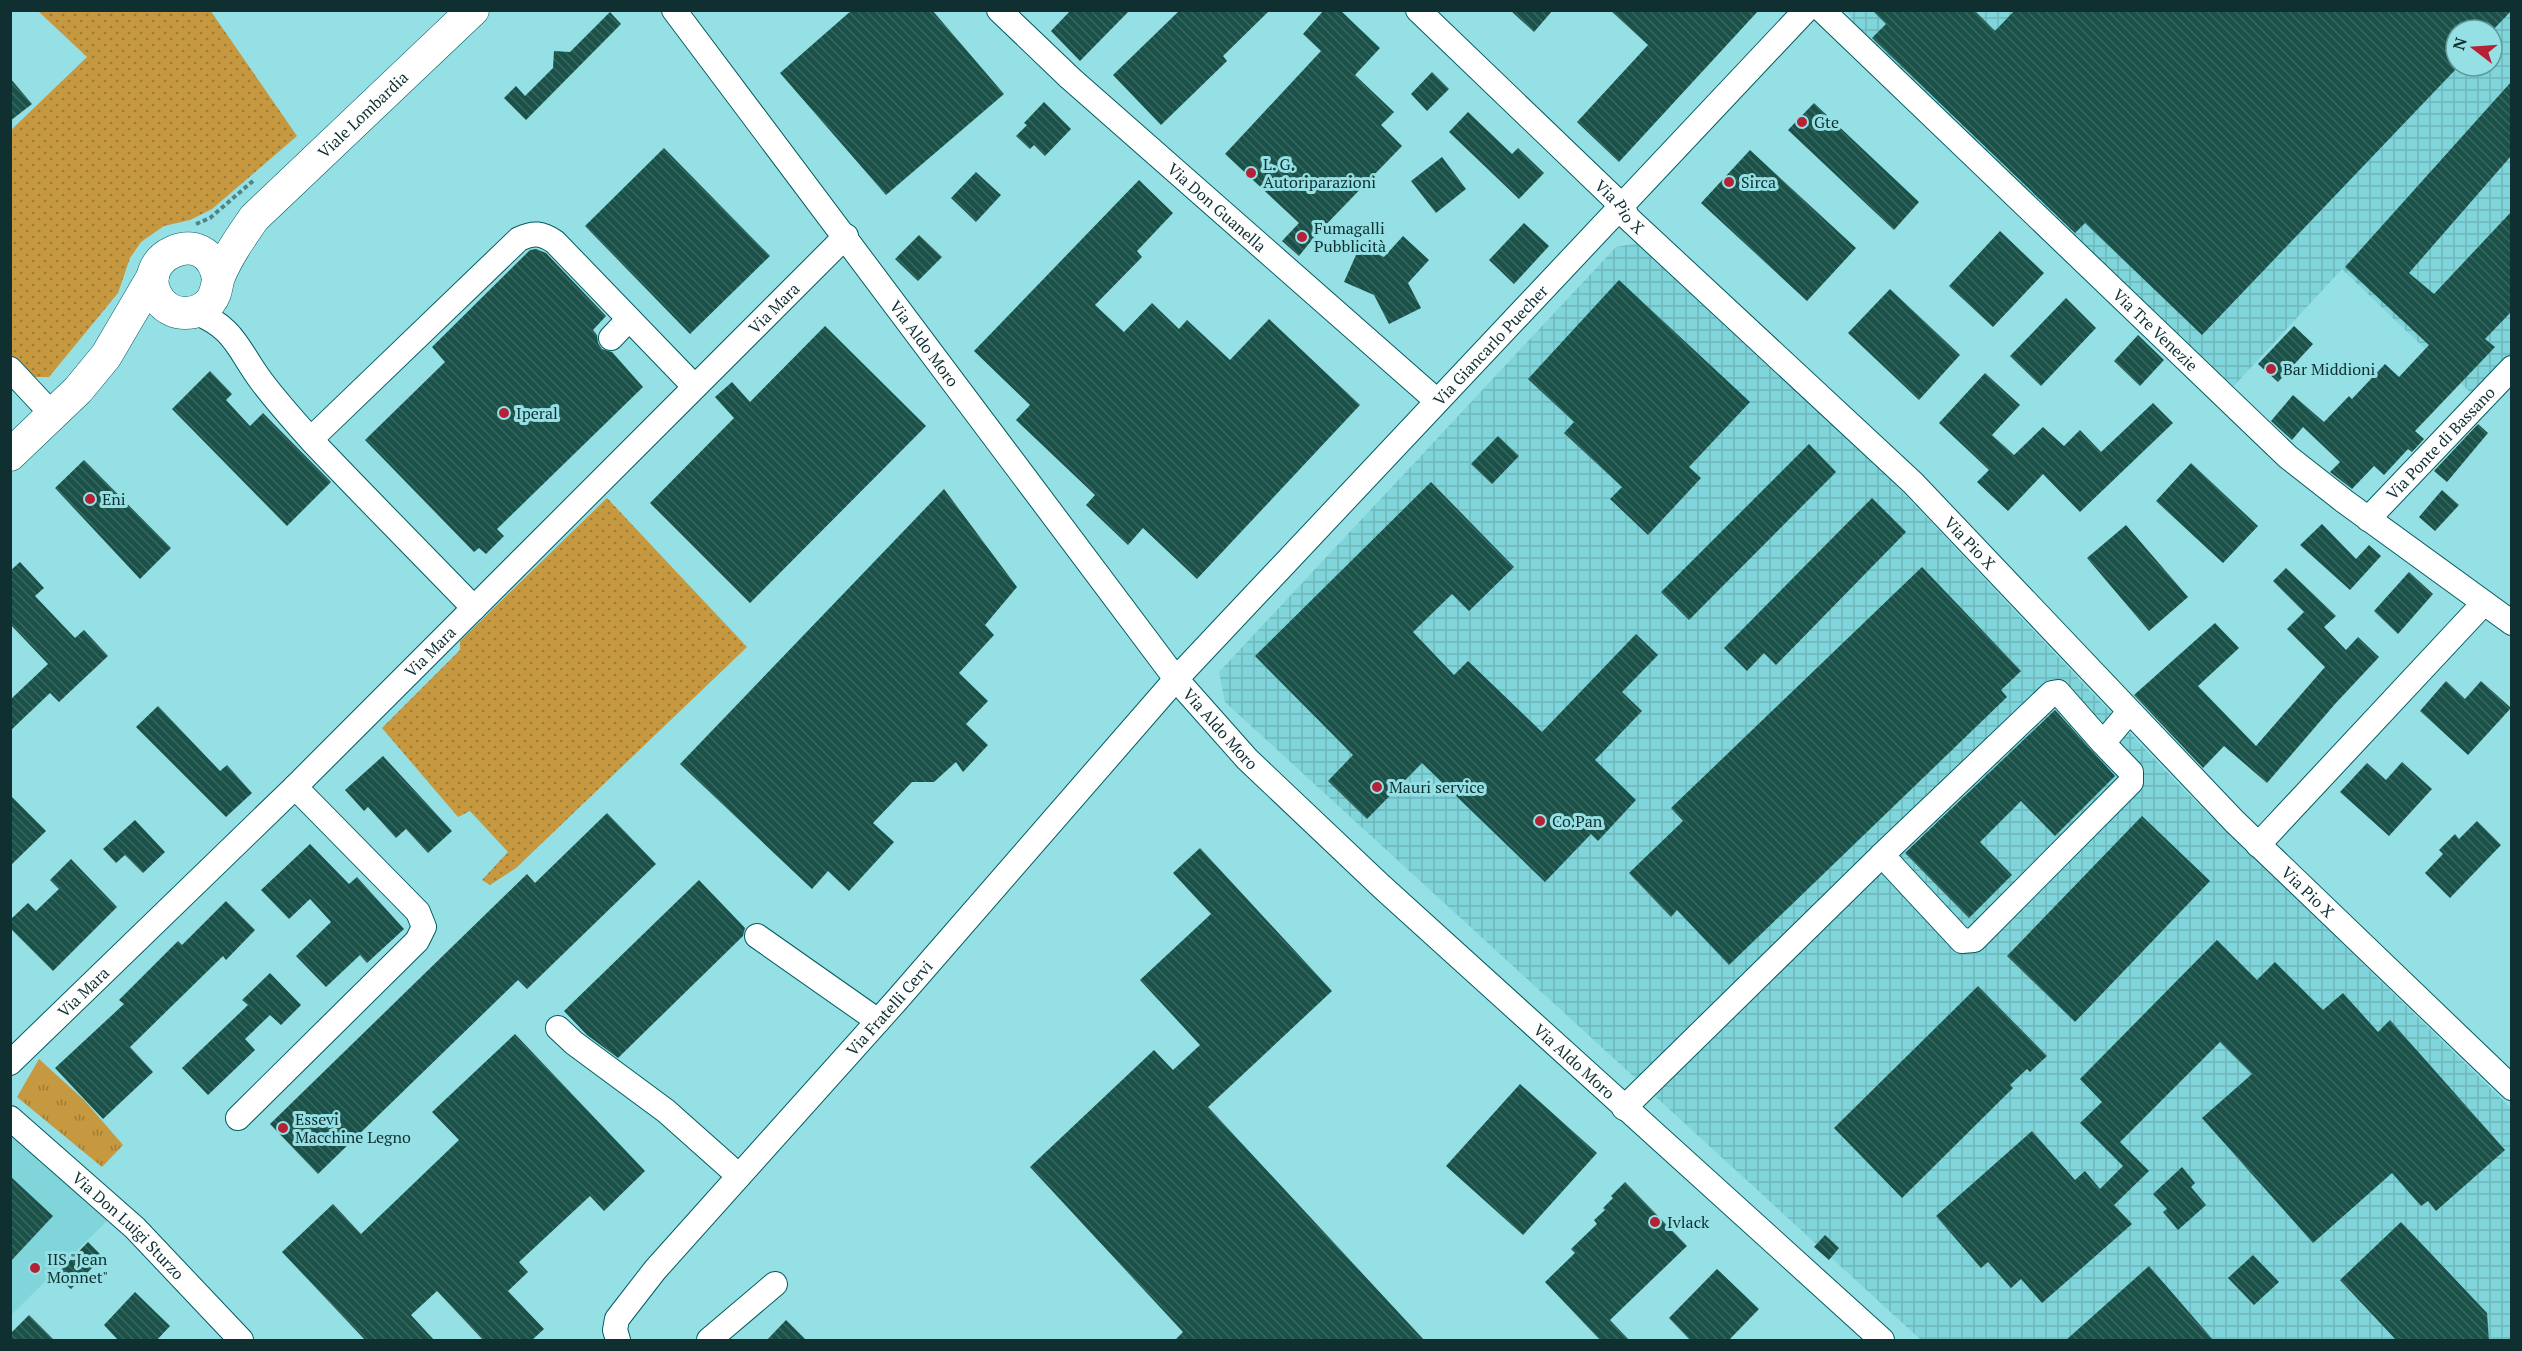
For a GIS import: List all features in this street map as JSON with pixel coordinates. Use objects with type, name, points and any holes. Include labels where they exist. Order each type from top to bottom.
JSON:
[{"type":"main road","name":"Viale Lombardia","points":[[254,218],[473,10]]},
{"type":"main road","points":[[10,455],[78,390],[106,356],[153,276],[156,266],[172,251],[192,238],[227,234],[254,218]]},
{"type":"main road","points":[[106,356],[141,327],[208,304],[236,244],[254,218]]},
{"type":"main road","points":[[192,238],[217,271],[217,285]]},
{"type":"main road","points":[[153,276],[157,297],[184,312]]},
{"type":"street","name":"Via Don Guanella","points":[[999,10],[1078,86],[1437,401]]},
{"type":"street","name":"Via Pio X","points":[[1418,10],[1621,205],[1628,218],[1913,483],[2258,846],[2511,1088]]},
{"type":"street","name":"Via Aldo Moro","points":[[673,11],[846,236],[1176,679],[1255,767],[1624,1108],[1882,1341]]},
{"type":"street","name":"Via Giancarlo Puecher","points":[[1176,679],[1621,205],[1820,12]]},
{"type":"street","name":"Via Tre Venezie","points":[[1820,12],[2288,457],[2368,519],[2511,623]]},
{"type":"street","points":[[311,439],[519,239],[532,233],[545,235],[694,386]]},
{"type":"street","name":"Via Mara","points":[[10,1064],[295,787],[846,236]]},
{"type":"street","points":[[217,285],[239,344]]},
{"type":"street","points":[[184,312],[219,323],[239,344],[262,381],[311,439],[474,608]]},
{"type":"street","points":[[612,338],[629,319]]},
{"type":"street","name":"Via Ponte di Bassano","points":[[2368,519],[2511,368]]},
{"type":"street","points":[[10,369],[52,414]]},
{"type":"street","points":[[2258,846],[2484,603]]},
{"type":"street","name":"Via Fratelli Cervi","points":[[618,1341],[615,1325],[624,1308],[655,1270],[878,1021],[1176,679]]},
{"type":"street","points":[[1624,1108],[1882,855],[2052,693],[2058,692],[2131,772],[2131,782],[1974,940],[1962,941],[1882,855]]},
{"type":"street","points":[[2103,743],[2129,712]]},
{"type":"street","points":[[238,1118],[417,941],[424,927],[418,912],[295,787]]},
{"type":"street","points":[[757,936],[878,1021]]},
{"type":"street","points":[[558,1028],[595,1059],[666,1111],[739,1176]]},
{"type":"street","name":"Via Don Luigi Sturzo","points":[[10,1118],[135,1228],[227,1336]]},
{"type":"street","points":[[709,1341],[775,1284]]},
{"type":"path","points":[[192,238],[210,218],[262,174]]},
{"type":"shaded area","points":[[1847,11],[2511,11],[2511,357],[2474,396],[2342,269],[2232,388],[1855,24]]},
{"type":"shaded area","points":[[1638,243],[1895,484],[2178,784],[2511,1108],[2511,1340],[1921,1340],[1225,702],[1219,672],[1616,247]]},
{"type":"shaded area","name":"IIS \"Jean Monnet\"","points":[[11,1136],[108,1220],[11,1315]]},
{"type":"green space","points":[[210,10],[297,136],[212,209],[190,220],[164,226],[141,242],[130,258],[118,293],[49,377],[29,377],[11,355],[10,131],[87,57],[38,11]]},
{"type":"green space","points":[[607,498],[747,647],[516,868],[490,885],[482,880],[508,852],[470,811],[458,817],[382,728],[460,650],[460,641]]},
{"type":"green space","points":[[39,1059],[84,1100],[123,1145],[102,1167],[17,1097]]},
{"type":"building","points":[[852,10],[932,10],[1004,94],[886,195],[780,73]]},
{"type":"building","points":[[1071,10],[1130,10],[1080,61],[1051,31]]},
{"type":"building","points":[[1180,10],[1270,10],[1223,56],[1227,61],[1161,125],[1113,75]]},
{"type":"building","points":[[1324,10],[1340,10],[1380,48],[1355,75],[1394,112],[1381,125],[1402,146],[1315,236],[1299,256],[1282,241],[1299,223],[1225,154],[1321,51],[1303,34]]},
{"type":"building","points":[[1510,10],[1553,10],[1534,32]]},
{"type":"building","points":[[1610,10],[1759,10],[1619,162],[1577,122],[1648,45]]},
{"type":"building","points":[[1872,10],[1974,10],[1995,31],[2015,10],[2511,11],[2504,18],[2444,18],[2444,78],[2447,78],[2202,335],[2085,223],[2075,233],[1872,38],[1886,24]]},
{"type":"building","points":[[610,12],[621,24],[526,120],[504,98],[516,86],[525,96],[553,68],[554,51],[570,52]]},
{"type":"building","points":[[1432,72],[1449,89],[1427,111],[1411,94]]},
{"type":"building","points":[[10,78],[32,104],[10,121]]},
{"type":"building","points":[[2511,82],[2511,156],[2409,273],[2434,294],[2511,212],[2511,312],[2485,339],[2495,347],[2415,431],[2424,439],[2412,452],[2408,449],[2384,475],[2374,466],[2352,489],[2330,472],[2340,462],[2303,427],[2292,440],[2271,421],[2293,395],[2324,422],[2349,396],[2352,399],[2385,364],[2399,377],[2429,345],[2345,267]]},
{"type":"building","points":[[1044,102],[1071,129],[1045,156],[1034,145],[1030,149],[1016,136],[1027,125],[1024,123]]},
{"type":"building","points":[[1814,103],[1919,202],[1894,230],[1788,130]]},
{"type":"building","points":[[1468,112],[1512,154],[1518,148],[1544,173],[1519,199],[1449,132]]},
{"type":"building","points":[[664,148],[770,256],[690,334],[585,226]]},
{"type":"building","points":[[1750,150],[1856,248],[1807,301],[1701,203]]},
{"type":"building","points":[[1442,157],[1466,189],[1436,213],[1411,181]]},
{"type":"building","points":[[976,172],[1001,195],[976,222],[951,198]]},
{"type":"building","points":[[1139,180],[1173,213],[1137,251],[1142,257],[1095,305],[1124,332],[1152,303],[1179,329],[1187,320],[1230,360],[1269,319],[1360,405],[1197,579],[1143,528],[1128,545],[1086,505],[1095,495],[1016,420],[1030,405],[974,351]]},
{"type":"building","points":[[1524,223],[1549,246],[1514,284],[1489,260]]},
{"type":"building","points":[[2000,231],[2044,273],[1993,327],[1949,286]]},
{"type":"building","points":[[919,235],[942,257],[918,281],[895,259]]},
{"type":"building","points":[[1403,236],[1429,260],[1408,283],[1421,308],[1389,324],[1374,295],[1344,282],[1360,246],[1384,257]]},
{"type":"building","name":"Iperal","points":[[536,249],[546,253],[606,316],[593,330],[597,335],[598,343],[602,349],[612,352],[643,387],[497,529],[504,536],[486,554],[479,548],[474,552],[365,440],[445,362],[432,347],[530,250]]},
{"type":"building","points":[[1619,280],[1750,402],[1689,467],[1701,478],[1648,535],[1610,499],[1622,487],[1564,433],[1574,422],[1528,379]]},
{"type":"building","points":[[1890,289],[1960,355],[1919,400],[1848,333]]},
{"type":"building","points":[[2066,298],[2096,328],[2041,386],[2010,356]]},
{"type":"building","points":[[825,326],[926,426],[750,603],[650,503],[734,418],[715,397],[732,382],[750,402]]},
{"type":"building","points":[[2294,326],[2313,344],[2278,382],[2258,364]]},
{"type":"building","points":[[2138,335],[2164,360],[2140,386],[2114,361]]},
{"type":"building","points":[[210,371],[232,394],[226,400],[250,426],[263,413],[331,482],[287,526],[172,409]]},
{"type":"building","points":[[1985,373],[2020,405],[1992,435],[2014,455],[2043,427],[2064,446],[2080,430],[2101,452],[2153,403],[2173,423],[2080,512],[2043,474],[2008,511],[1977,482],[1989,470],[1939,423]]},
{"type":"building","points":[[2478,424],[2488,433],[2447,482],[2434,471]]},
{"type":"building","points":[[1498,436],[1519,456],[1492,484],[1471,464]]},
{"type":"building","points":[[1809,444],[1836,472],[1689,620],[1661,592]]},
{"type":"building","points":[[84,460],[171,548],[140,579],[55,488]]},
{"type":"building","points":[[2191,463],[2258,526],[2223,563],[2156,501]]},
{"type":"building","points":[[1431,482],[1514,567],[1469,611],[1452,594],[1413,632],[1454,675],[1468,661],[1542,732],[1636,634],[1658,655],[1622,692],[1642,711],[1595,760],[1636,800],[1598,841],[1591,834],[1545,882],[1422,763],[1367,819],[1328,781],[1353,755],[1255,656]]},
{"type":"building","points":[[944,489],[1017,587],[985,625],[994,635],[959,673],[988,701],[966,724],[988,745],[963,772],[956,762],[934,782],[912,782],[873,823],[894,842],[849,891],[828,871],[812,889],[680,764]]},
{"type":"building","points":[[2442,490],[2459,505],[2435,531],[2419,517]]},
{"type":"building","points":[[1872,498],[1906,532],[1776,665],[1764,653],[1747,671],[1724,648]]},
{"type":"building","points":[[2322,524],[2356,559],[2369,545],[2381,556],[2350,590],[2300,545]]},
{"type":"building","points":[[2126,525],[2188,597],[2149,631],[2087,558]]},
{"type":"building","points":[[20,562],[44,588],[35,596],[75,638],[84,630],[108,656],[59,702],[50,693],[10,731],[10,700],[48,664],[10,624],[10,571]]},
{"type":"building","points":[[1922,567],[2021,671],[2001,690],[2007,697],[1729,965],[1677,910],[1671,917],[1629,873],[1683,821],[1671,808]]},
{"type":"building","points":[[2286,568],[2336,616],[2324,627],[2346,650],[2358,637],[2379,657],[2267,783],[2224,746],[2203,768],[2134,695],[2215,623],[2239,648],[2198,686],[2256,746],[2325,667],[2287,629],[2304,612],[2273,581]]},
{"type":"building","points":[[2409,572],[2433,594],[2398,634],[2374,611]]},
{"type":"building","points":[[2446,681],[2465,699],[2481,681],[2511,708],[2468,755],[2420,711]]},
{"type":"building","points":[[158,706],[220,771],[227,765],[252,793],[226,817],[136,727]]},
{"type":"building","points":[[2055,710],[2115,776],[2055,836],[2021,801],[1980,842],[2012,875],[1969,918],[1905,853]]},
{"type":"building","points":[[383,756],[452,831],[428,853],[406,829],[396,838],[368,807],[364,811],[345,790]]},
{"type":"building","points":[[2402,762],[2432,789],[2389,836],[2340,792],[2367,763],[2386,780]]},
{"type":"building","points":[[10,795],[46,831],[10,866]]},
{"type":"building","points":[[607,813],[656,864],[527,989],[518,980],[318,1174],[270,1124],[527,874],[535,883]]},
{"type":"building","points":[[2142,816],[2210,881],[2075,1022],[2007,956]]},
{"type":"building","points":[[135,820],[165,852],[143,873],[125,855],[116,863],[103,849]]},
{"type":"building","points":[[2477,821],[2501,845],[2450,898],[2425,873],[2443,854],[2439,850],[2455,834],[2459,839]]},
{"type":"building","points":[[310,844],[349,884],[357,877],[404,929],[367,963],[360,955],[326,987],[296,956],[331,922],[310,899],[289,919],[261,890]]},
{"type":"building","points":[[1200,848],[1332,991],[1208,1107],[1425,1341],[1174,1341],[1183,1332],[1030,1167],[1154,1050],[1173,1070],[1200,1045],[1140,980],[1211,914],[1173,873]]},
{"type":"building","points":[[71,859],[117,907],[53,971],[10,928],[10,920],[28,903],[36,911],[59,889],[50,880]]},
{"type":"building","points":[[699,880],[745,928],[743,936],[618,1058],[587,1035],[564,1011]]},
{"type":"building","points":[[226,901],[255,930],[226,960],[223,956],[130,1047],[153,1072],[103,1119],[55,1068],[124,1004],[119,1000],[178,941],[182,945]]},
{"type":"building","points":[[2217,940],[2257,980],[2275,962],[2323,1010],[2343,993],[2378,1032],[2390,1020],[2505,1150],[2436,1211],[2428,1201],[2421,1206],[2392,1173],[2313,1243],[2202,1118],[2252,1074],[2220,1042],[2120,1142],[2149,1171],[2114,1205],[2132,1224],[2042,1303],[2021,1279],[2011,1288],[1988,1262],[1981,1268],[1936,1216],[2032,1131],[2075,1180],[2085,1171],[2100,1189],[2123,1166],[2080,1123],[2102,1102],[2080,1079]]},
{"type":"building","points":[[270,973],[301,1005],[281,1025],[270,1015],[245,1039],[255,1050],[208,1095],[182,1068],[248,1005],[242,1000]]},
{"type":"building","points":[[1978,986],[2047,1056],[2030,1072],[2027,1069],[2010,1085],[2013,1088],[1902,1198],[1834,1128]]},
{"type":"building","points":[[515,1034],[645,1171],[604,1211],[590,1196],[519,1262],[528,1272],[508,1291],[544,1329],[531,1341],[484,1341],[437,1291],[411,1315],[435,1341],[366,1341],[282,1252],[333,1204],[361,1234],[459,1140],[432,1112]]},
{"type":"building","points":[[1520,1084],[1597,1153],[1523,1235],[1446,1166]]},
{"type":"building","points":[[2182,1167],[2195,1183],[2191,1187],[2206,1205],[2178,1230],[2163,1212],[2167,1209],[2153,1194]]},
{"type":"building","points":[[10,1176],[53,1216],[10,1262]]},
{"type":"building","points":[[1625,1182],[1687,1246],[1610,1320],[1630,1341],[1601,1341],[1545,1282],[1575,1253],[1571,1249],[1597,1224],[1594,1220],[1605,1210],[1603,1208],[1613,1198],[1611,1196]]},
{"type":"building","points":[[2401,1222],[2487,1313],[2489,1341],[2397,1341],[2340,1280]]},
{"type":"building","points":[[1825,1235],[1839,1248],[1829,1260],[1814,1247]]},
{"type":"building","points":[[88,1242],[103,1257],[71,1289],[56,1275]]},
{"type":"building","points":[[2253,1255],[2279,1282],[2254,1305],[2228,1278]]},
{"type":"building","points":[[2149,1266],[2214,1341],[2065,1341]]},
{"type":"building","points":[[1717,1269],[1759,1309],[1728,1341],[1691,1341],[1669,1318]]},
{"type":"building","points":[[135,1292],[170,1326],[156,1341],[119,1341],[104,1325]]},
{"type":"building","points":[[29,1315],[55,1341],[10,1341],[10,1334]]},
{"type":"building","points":[[786,1320],[807,1341],[766,1341]]},
{"type":"place","name":"Gte","points":[[1802,122]]},
{"type":"place","name":"L. G. Autoriparazioni","points":[[1251,173]]},
{"type":"place","name":"Sirca","points":[[1729,182]]},
{"type":"place","name":"Fumagalli Pubblicità","points":[[1302,237]]},
{"type":"place","name":"Bar Middioni","points":[[2271,369]]},
{"type":"place","name":"Iperal","points":[[504,413]]},
{"type":"place","name":"Eni","points":[[90,499]]},
{"type":"place","name":"Mauri service","points":[[1377,787]]},
{"type":"place","name":"Co.Pan","points":[[1540,821]]},
{"type":"place","name":"Essevi Macchine Legno","points":[[283,1128]]},
{"type":"place","name":"Ivlack","points":[[1655,1222]]},
{"type":"place","name":"IIS \"Jean Monnet\"","points":[[35,1268]]}]
